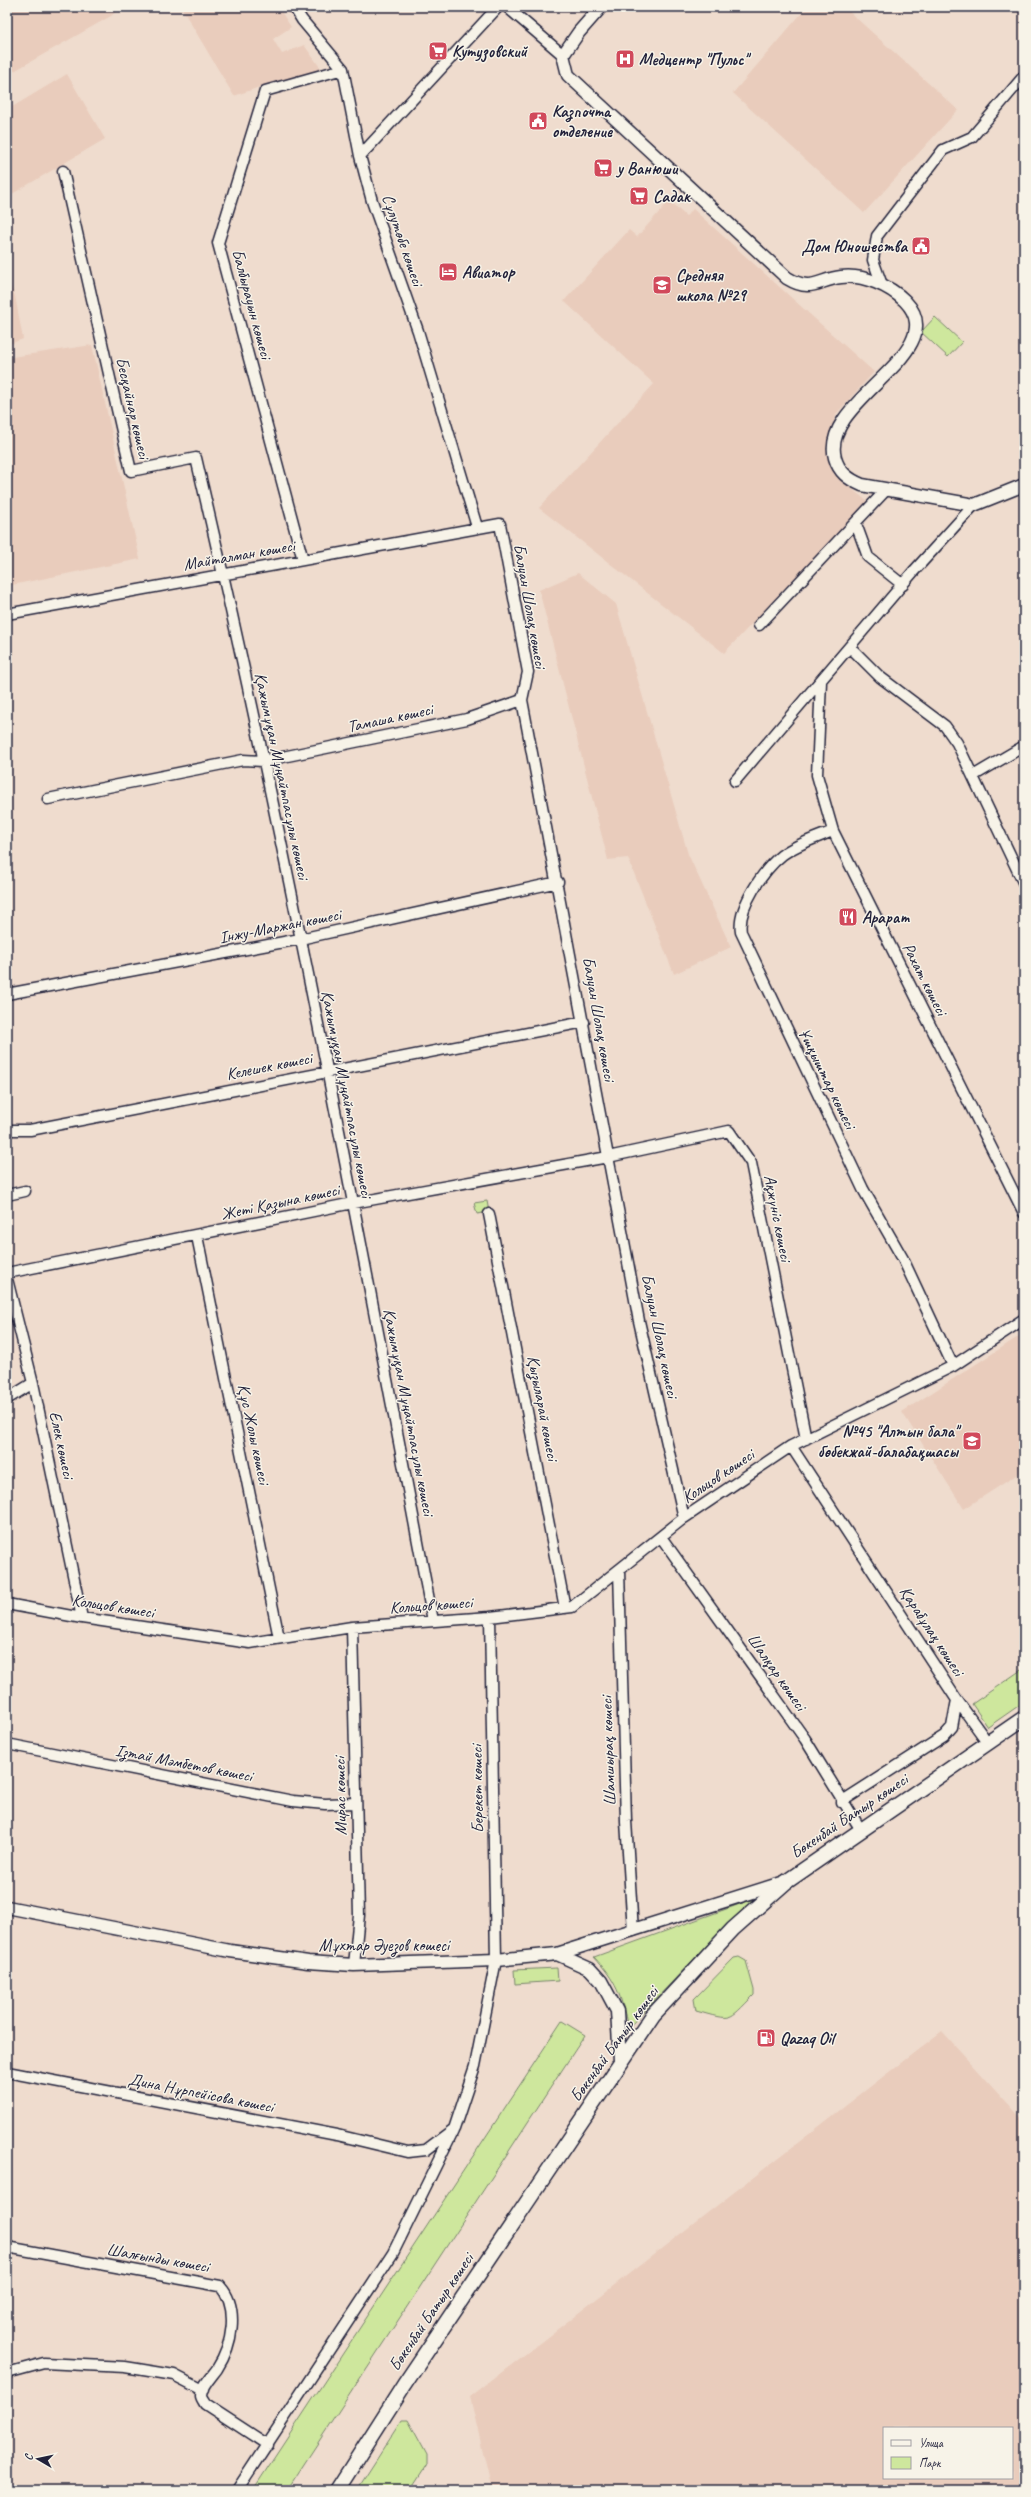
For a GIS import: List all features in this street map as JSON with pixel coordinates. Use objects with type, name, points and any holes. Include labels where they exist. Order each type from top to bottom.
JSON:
[{"type":"main road","name":"Бөкенбай Батыр көшесі","points":[[337,2490],[408,2379],[653,2015],[745,1918],[786,1882],[1024,1718]]},
{"type":"street","points":[[294,7],[302,20],[343,69]]},
{"type":"street","points":[[360,156],[498,7]]},
{"type":"street","points":[[507,7],[563,55],[568,75],[787,278],[810,287],[846,276],[882,285],[898,296],[911,310],[914,326],[909,347],[899,362],[844,417],[837,431],[833,447],[836,463],[847,477],[862,484],[886,490],[974,505]]},
{"type":"street","points":[[563,55],[578,32],[601,7]]},
{"type":"street","name":"Сұлутөбе көшесі","points":[[343,69],[360,156],[372,201],[418,331],[477,528]]},
{"type":"street","name":"Балбырауын көшесі","points":[[303,560],[218,243],[265,91],[343,69]]},
{"type":"street","points":[[882,285],[873,260],[876,236],[943,150],[972,137],[1024,76]]},
{"type":"street","name":"Бесқайнар көшесі","points":[[63,171],[131,471],[196,458],[224,574]]},
{"type":"street","points":[[735,781],[903,584],[974,505],[1024,485]]},
{"type":"street","points":[[759,625],[856,524],[886,490]]},
{"type":"street","name":"Майталман көшесі","points":[[7,614],[500,524]]},
{"type":"street","name":"Балуан Шолақ көшесі","points":[[500,524],[528,672],[522,700],[558,882],[639,1321],[684,1518]]},
{"type":"street","points":[[856,524],[868,557],[903,584]]},
{"type":"street","name":"Қажымұқан Мұңайтпасұлы көшесі","points":[[224,574],[327,1071],[433,1621]]},
{"type":"street","points":[[850,647],[880,676],[945,726],[957,743],[974,776],[1024,884]]},
{"type":"street","name":"Рахат көшесі","points":[[821,681],[817,775],[833,831],[1024,1213]]},
{"type":"street","name":"Тамаша көшесі","points":[[48,799],[242,760],[263,761],[467,719],[522,700]]},
{"type":"street","points":[[974,776],[1024,746]]},
{"type":"street","name":"Ұшқыштар көшесі","points":[[833,831],[795,848],[777,860],[758,883],[745,906],[740,921],[741,932],[860,1183],[903,1259],[953,1366]]},
{"type":"street","name":"Інжу-Маржан көшесі","points":[[7,994],[300,940],[558,882]]},
{"type":"street","name":"Келешек көшесі","points":[[7,1130],[30,1130],[584,1022]]},
{"type":"street","name":"Ақжүніс көшесі","points":[[608,1156],[729,1131],[744,1150],[751,1163],[806,1439]]},
{"type":"street","name":"Жеті Қазына көшесі","points":[[7,1273],[353,1204],[608,1156]]},
{"type":"street","points":[[7,1195],[25,1191]]},
{"type":"street","name":"Қызыларай көшесі","points":[[489,1214],[565,1608]]},
{"type":"street","name":"Құс Жолы көшесі","points":[[197,1236],[279,1638]]},
{"type":"street","name":"Елек көшесі","points":[[7,1279],[33,1384],[82,1618]]},
{"type":"street","name":"Кольцов көшесі","points":[[7,1604],[82,1618],[250,1643],[352,1627],[490,1618],[572,1607],[684,1518],[791,1446],[953,1366],[1024,1319]]},
{"type":"street","points":[[7,1399],[33,1384]]},
{"type":"street","name":"Қарабұлақ көшесі","points":[[791,1446],[957,1700],[952,1727],[944,1736],[842,1802]]},
{"type":"street","name":"Шалқар көшесі","points":[[661,1536],[805,1739],[842,1802],[861,1830]]},
{"type":"street","name":"Шамшырақ көшесі","points":[[619,1570],[626,1821],[632,1931]]},
{"type":"street","name":"Берекет көшесі","points":[[237,2490],[268,2445],[313,2372],[394,2253],[454,2129],[475,2066],[496,1960],[490,1618]]},
{"type":"street","name":"Мирас көшесі","points":[[352,1627],[359,1915],[354,1965]]},
{"type":"street","points":[[957,1700],[988,1743]]},
{"type":"street","name":"Ізтай Мәмбетов көшесі","points":[[7,1744],[293,1801],[325,1804],[356,1803]]},
{"type":"street","name":"Мұхтар Әуезов көшесі","points":[[7,1907],[230,1951],[308,1962],[354,1965],[496,1960],[557,1954],[786,1882]]},
{"type":"street","points":[[557,1954],[590,1969],[602,1981],[617,2011],[620,2062]]},
{"type":"street","name":"Дина Нұрпейісова көшесі","points":[[7,2072],[408,2152],[426,2150],[454,2129]]},
{"type":"street","name":"Шалғынды көшесі","points":[[7,2247],[220,2286],[228,2295],[231,2334],[224,2356],[203,2390]]},
{"type":"street","points":[[7,2373],[44,2364],[125,2367],[174,2375],[203,2390],[201,2395],[205,2404],[268,2445]]},
{"type":"shaded area","points":[[7,7],[121,7],[111,16],[7,75]]},
{"type":"shaded area","points":[[181,7],[278,7],[291,27],[273,39],[282,54],[304,45],[322,70],[265,85],[234,96]]},
{"type":"shaded area","points":[[807,7],[844,7],[958,110],[864,213],[733,93]]},
{"type":"shaded area","points":[[67,74],[105,139],[7,197],[7,110]]},
{"type":"shaded area","points":[[669,201],[686,216],[693,209],[874,372],[837,413],[828,448],[836,476],[868,502],[724,653],[539,508],[654,384],[564,301],[629,230],[637,237]]},
{"type":"shaded area","points":[[7,278],[15,296],[23,339],[7,345]]},
{"type":"shaded area","points":[[92,345],[140,559],[7,586],[7,360],[12,357]]},
{"type":"shaded area","points":[[578,573],[616,604],[688,854],[731,947],[674,974],[628,858],[608,860],[539,590]]},
{"type":"shaded area","name":"№45 \"Алтын бала\" бөбекжай-балабақшасы","points":[[1024,1333],[1024,1470],[964,1509],[902,1412]]},
{"type":"shaded area","points":[[942,2031],[1024,2121],[1024,2490],[492,2490],[470,2397]]},
{"type":"green space","points":[[935,317],[962,342],[948,357],[921,332]]},
{"type":"green space","points":[[487,1201],[489,1212],[477,1214],[474,1203]]},
{"type":"green space","points":[[1024,1668],[1024,1702],[988,1727],[972,1704]]},
{"type":"green space","points":[[762,1896],[715,1937],[628,2028],[623,2006],[617,1990],[608,1974],[594,1957]]},
{"type":"green space","points":[[739,1957],[746,1961],[754,1995],[734,2015],[729,2017],[717,2017],[696,2011],[694,1999],[734,1958]]},
{"type":"green space","points":[[557,1968],[558,1981],[515,1984],[514,1970]]},
{"type":"green space","points":[[562,2021],[585,2035],[287,2490],[253,2490]]},
{"type":"green space","points":[[402,2420],[408,2420],[427,2455],[427,2464],[410,2490],[357,2490]]},
{"type":"place","name":"Кутузовский","points":[[438,51]]},
{"type":"place","name":"Медцентр \"Пульс\"","points":[[625,59]]},
{"type":"place","name":"Казпочта отделение","points":[[538,121]]},
{"type":"place","name":"у Ванюши","points":[[603,168]]},
{"type":"place","name":"Садак","points":[[639,196]]},
{"type":"place","name":"Дом Юношества","points":[[921,246]]},
{"type":"place","name":"Авиатор","points":[[448,272]]},
{"type":"place","name":"Средняя школа №29","points":[[662,285]]},
{"type":"place","name":"Арарат","points":[[848,917]]},
{"type":"place","name":"№45 \"Алтын бала\" бөбекжай-балабақшасы","points":[[972,1441]]},
{"type":"place","name":"Qazaq Oil","points":[[766,2038]]}]
